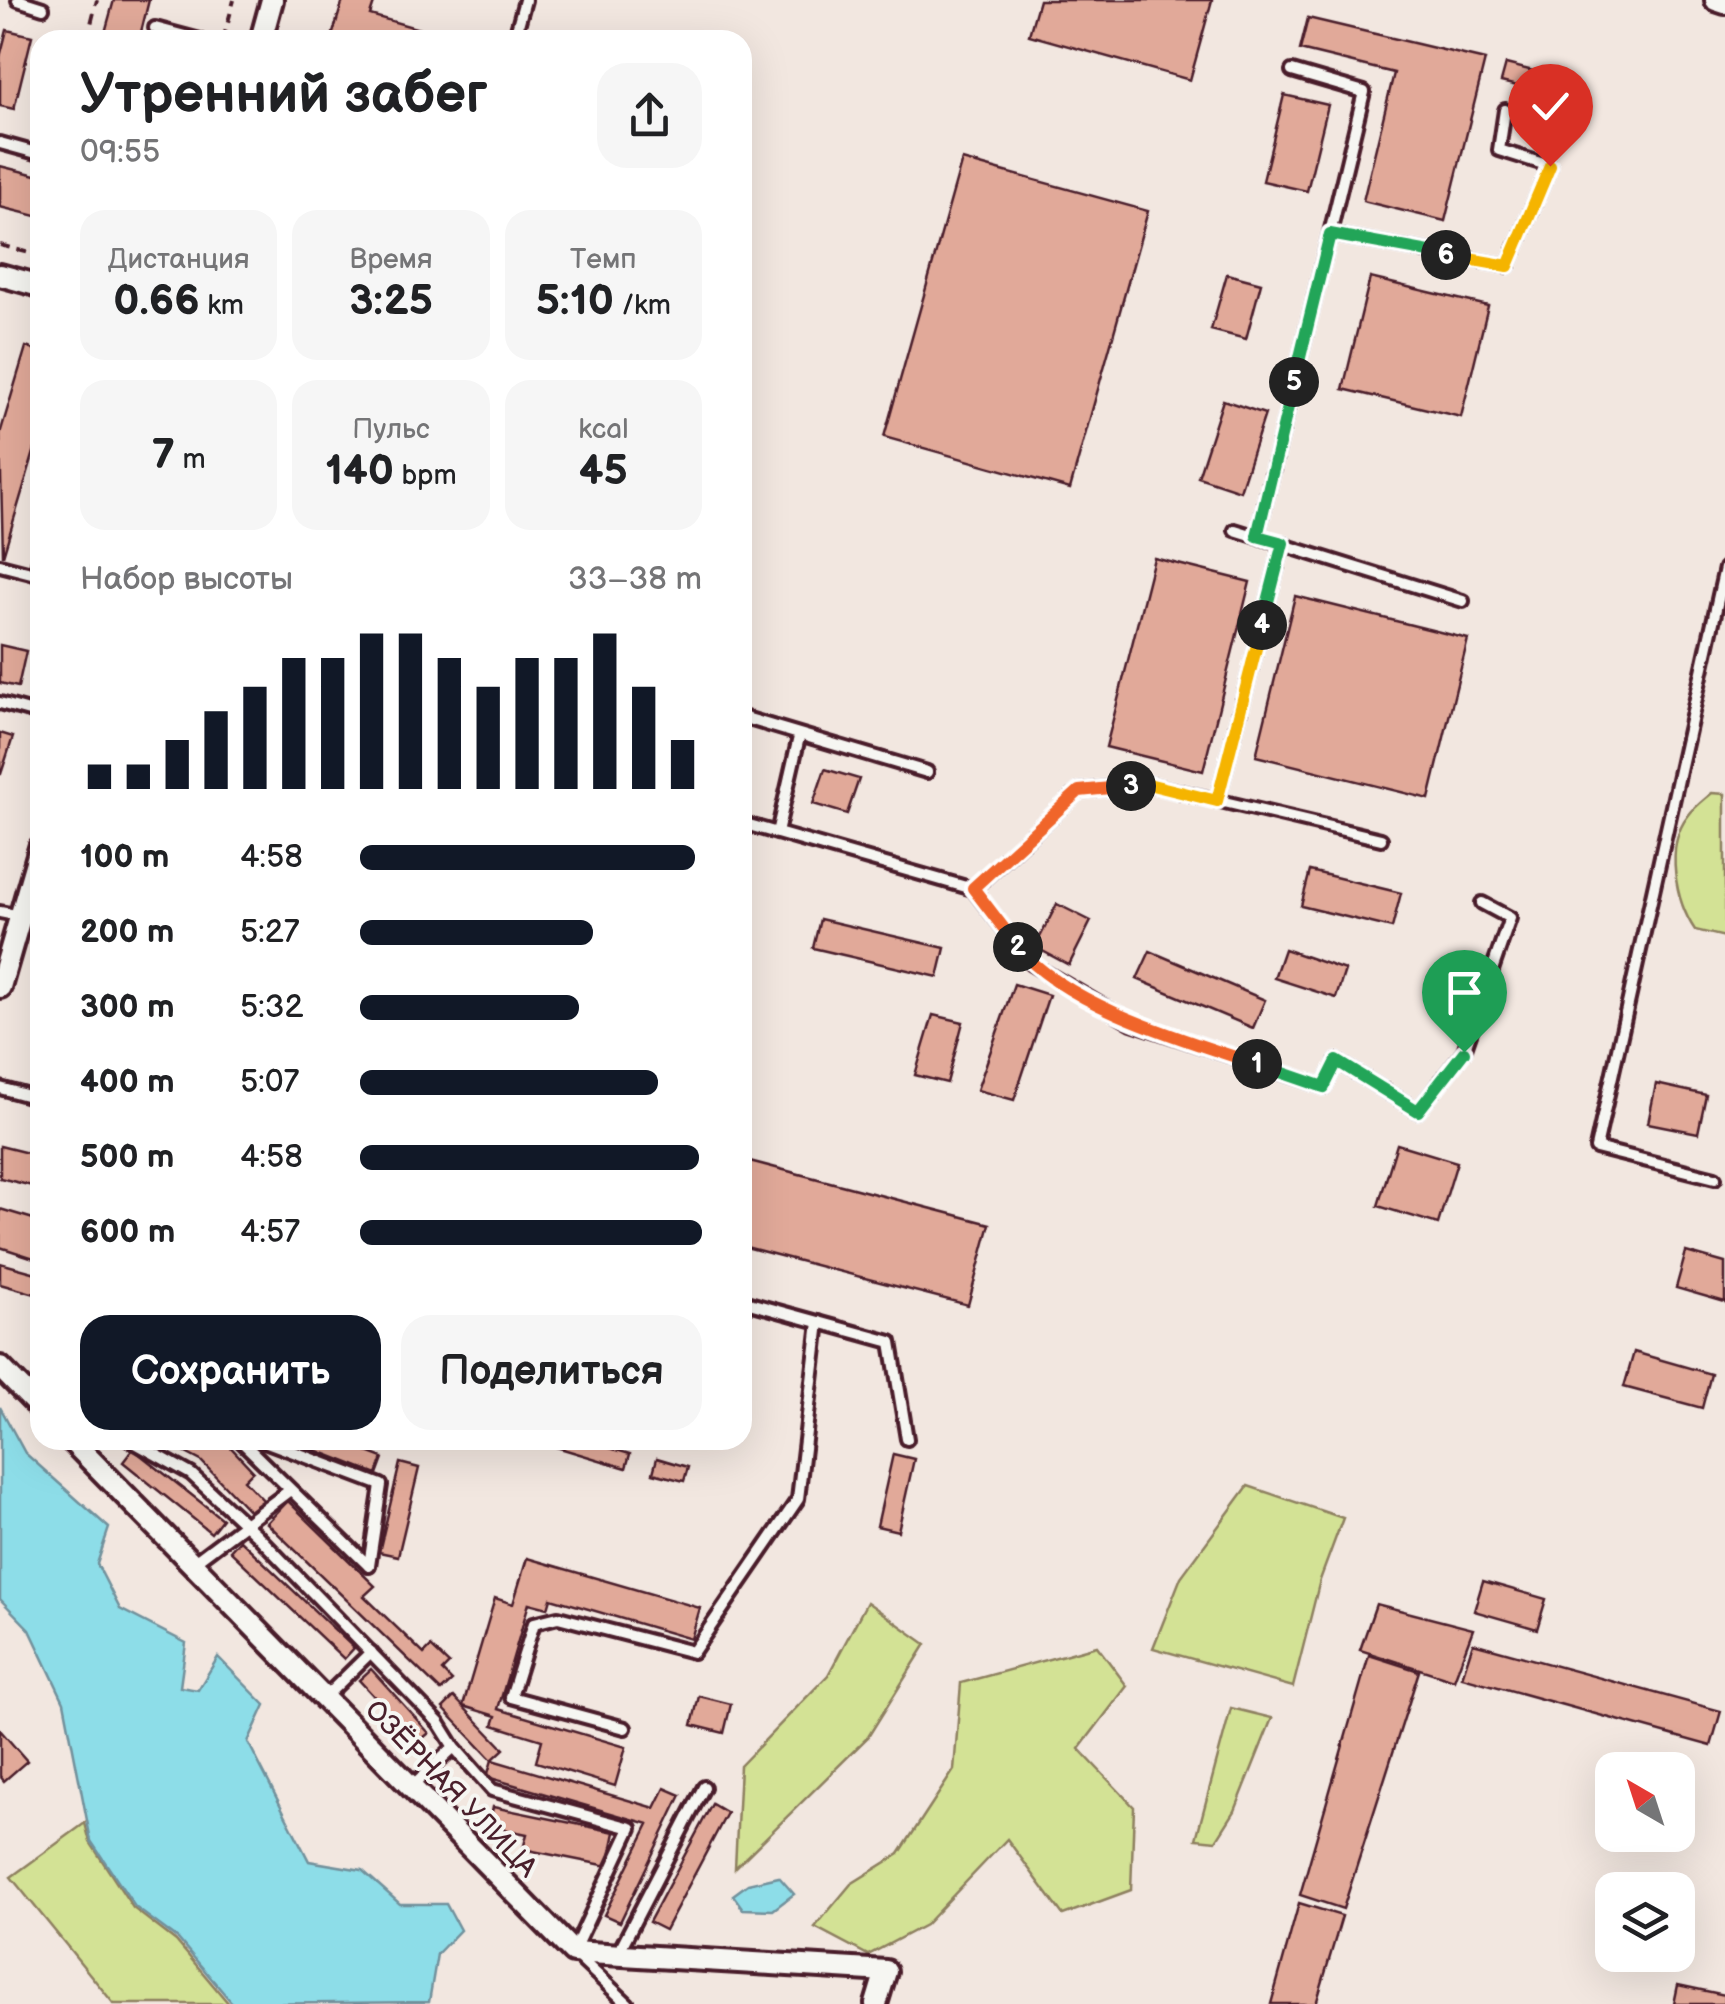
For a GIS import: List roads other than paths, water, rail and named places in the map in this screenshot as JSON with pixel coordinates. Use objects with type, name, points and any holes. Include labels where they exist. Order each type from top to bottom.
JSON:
[{"type":"street","points":[[264,30],[272,0]]},
{"type":"street","points":[[1716,0],[1725,3]]},
{"type":"street","points":[[0,275],[30,283]]},
{"type":"street","points":[[0,987],[10,914],[30,870]]},
{"type":"street","points":[[0,1367],[30,1398]]},
{"type":"street","name":"ОЗЁРНАЯ УЛИЦА","points":[[82,1450],[572,1952]]},
{"type":"street","points":[[572,1952],[616,1958],[886,1971],[876,2004]]},
{"type":"lane","points":[[18,0],[42,8]]},
{"type":"lane","points":[[517,30],[525,0]]},
{"type":"lane","points":[[155,28],[162,30]]},
{"type":"lane","points":[[1257,536],[1364,92],[1292,71]]},
{"type":"lane","points":[[1330,234],[1508,266],[1550,166],[1499,150],[1505,110]]},
{"type":"lane","points":[[0,143],[30,151]]},
{"type":"lane","points":[[1235,530],[1463,601]]},
{"type":"lane","points":[[1217,801],[1283,543]]},
{"type":"lane","points":[[0,565],[30,573]]},
{"type":"lane","points":[[1715,1178],[1596,1148],[1725,568]]},
{"type":"lane","points":[[0,704],[30,712]]},
{"type":"lane","points":[[752,721],[926,772]]},
{"type":"lane","points":[[777,833],[799,737]]},
{"type":"lane","points":[[973,888],[1079,791],[1148,784],[1382,839]]},
{"type":"lane","points":[[752,827],[973,888],[1031,964],[1132,1022],[1324,1087],[1337,1061],[1418,1111],[1464,1052],[1510,918],[1482,902]]},
{"type":"lane","points":[[0,1088],[30,1097]]},
{"type":"lane","points":[[752,1304],[891,1342],[908,1439]]},
{"type":"lane","points":[[625,1728],[511,1698],[534,1623],[558,1617],[693,1652],[798,1499],[820,1322]]},
{"type":"lane","points":[[148,1450],[190,1474],[247,1526],[440,1723],[454,1747],[492,1790],[630,1828],[572,1952],[628,2004]]},
{"type":"lane","points":[[250,1450],[370,1566],[381,1484],[289,1450]]},
{"type":"lane","points":[[193,1564],[290,1490]]},
{"type":"lane","points":[[324,1698],[371,1652]]},
{"type":"lane","points":[[411,1787],[454,1747]]},
{"type":"lane","points":[[616,1958],[704,1787]]},
{"type":"water","points":[[0,1407],[25,1453],[109,1528],[97,1564],[120,1609],[186,1643],[180,1687],[198,1690],[218,1657],[265,1705],[248,1742],[309,1861],[362,1870],[400,1904],[446,1904],[460,1930],[437,1954],[429,2002],[233,2004],[178,1939],[135,1907],[91,1841],[64,1702],[30,1630],[0,1599]]},
{"type":"water","points":[[779,1877],[794,1894],[773,1910],[743,1909],[733,1895],[748,1884]]}]
